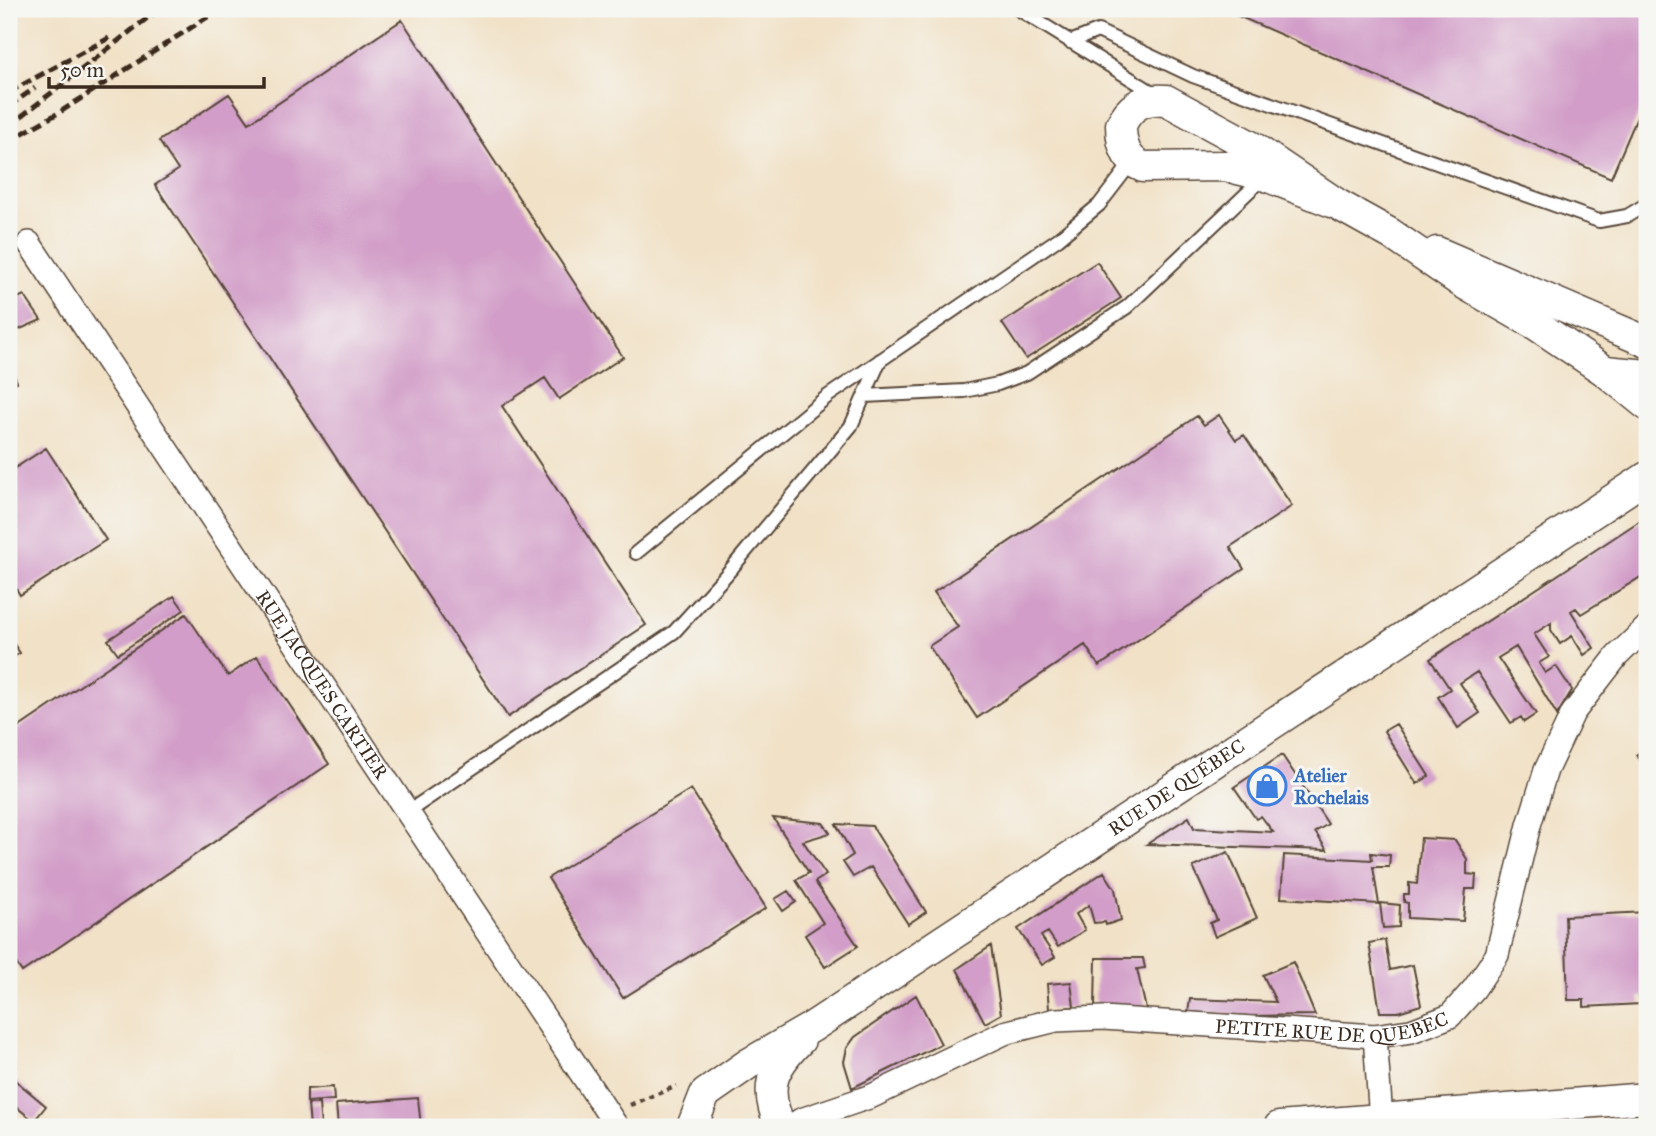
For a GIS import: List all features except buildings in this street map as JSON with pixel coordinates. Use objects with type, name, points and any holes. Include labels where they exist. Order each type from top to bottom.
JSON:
[{"type":"street","points":[[1337,205],[1254,148],[1166,100],[1143,102],[1126,114],[1121,137],[1133,162],[1143,167],[1225,166],[1266,176],[1337,205],[1391,234],[1461,282],[1538,326],[1605,371],[1647,405]]},
{"type":"street","points":[[1391,234],[1476,266],[1647,342]]},
{"type":"street","name":"RUE JACQUES CARTIER","points":[[29,243],[612,1121]]},
{"type":"street","points":[[1605,371],[1647,375]]},
{"type":"street","name":"RUE DE QUÉBEC","points":[[705,1094],[748,1064],[812,1027],[1647,477]]},
{"type":"street","name":"PETITE RUE DE QUEBEC","points":[[790,1127],[801,1120],[872,1096],[1004,1033],[1056,1020],[1103,1018],[1375,1036],[1411,1031],[1450,1016],[1497,955],[1529,825],[1551,759],[1573,713],[1618,656],[1647,627]]},
{"type":"street","points":[[780,1127],[769,1092],[776,1069],[812,1027]]},
{"type":"street","points":[[1375,1036],[1381,1119]]},
{"type":"street","points":[[692,1127],[705,1094]]},
{"type":"street","points":[[1279,1127],[1647,1098]]},
{"type":"lane","points":[[1017,9],[1166,100]]},
{"type":"lane","points":[[1070,41],[1098,31],[1193,76],[1599,221],[1627,216],[1647,204]]},
{"type":"lane","points":[[636,553],[828,396],[1058,239],[1099,205],[1133,162]]},
{"type":"lane","points":[[864,396],[964,391],[998,384],[1027,373],[1127,306],[1266,176]]},
{"type":"lane","points":[[406,813],[674,632],[726,575],[851,426],[880,360]]},
{"type":"path","points":[[574,1127],[612,1121],[677,1086],[688,1085],[705,1094]]},
{"type":"railway","points":[[9,126],[159,9]]},
{"type":"railway","points":[[9,141],[60,112],[220,9]]},
{"type":"railway","points":[[9,92],[109,38]]},
{"type":"railway","points":[[9,106],[35,88]]},
{"type":"place","name":"Atelier Rochelais","points":[[1267,786]]}]
